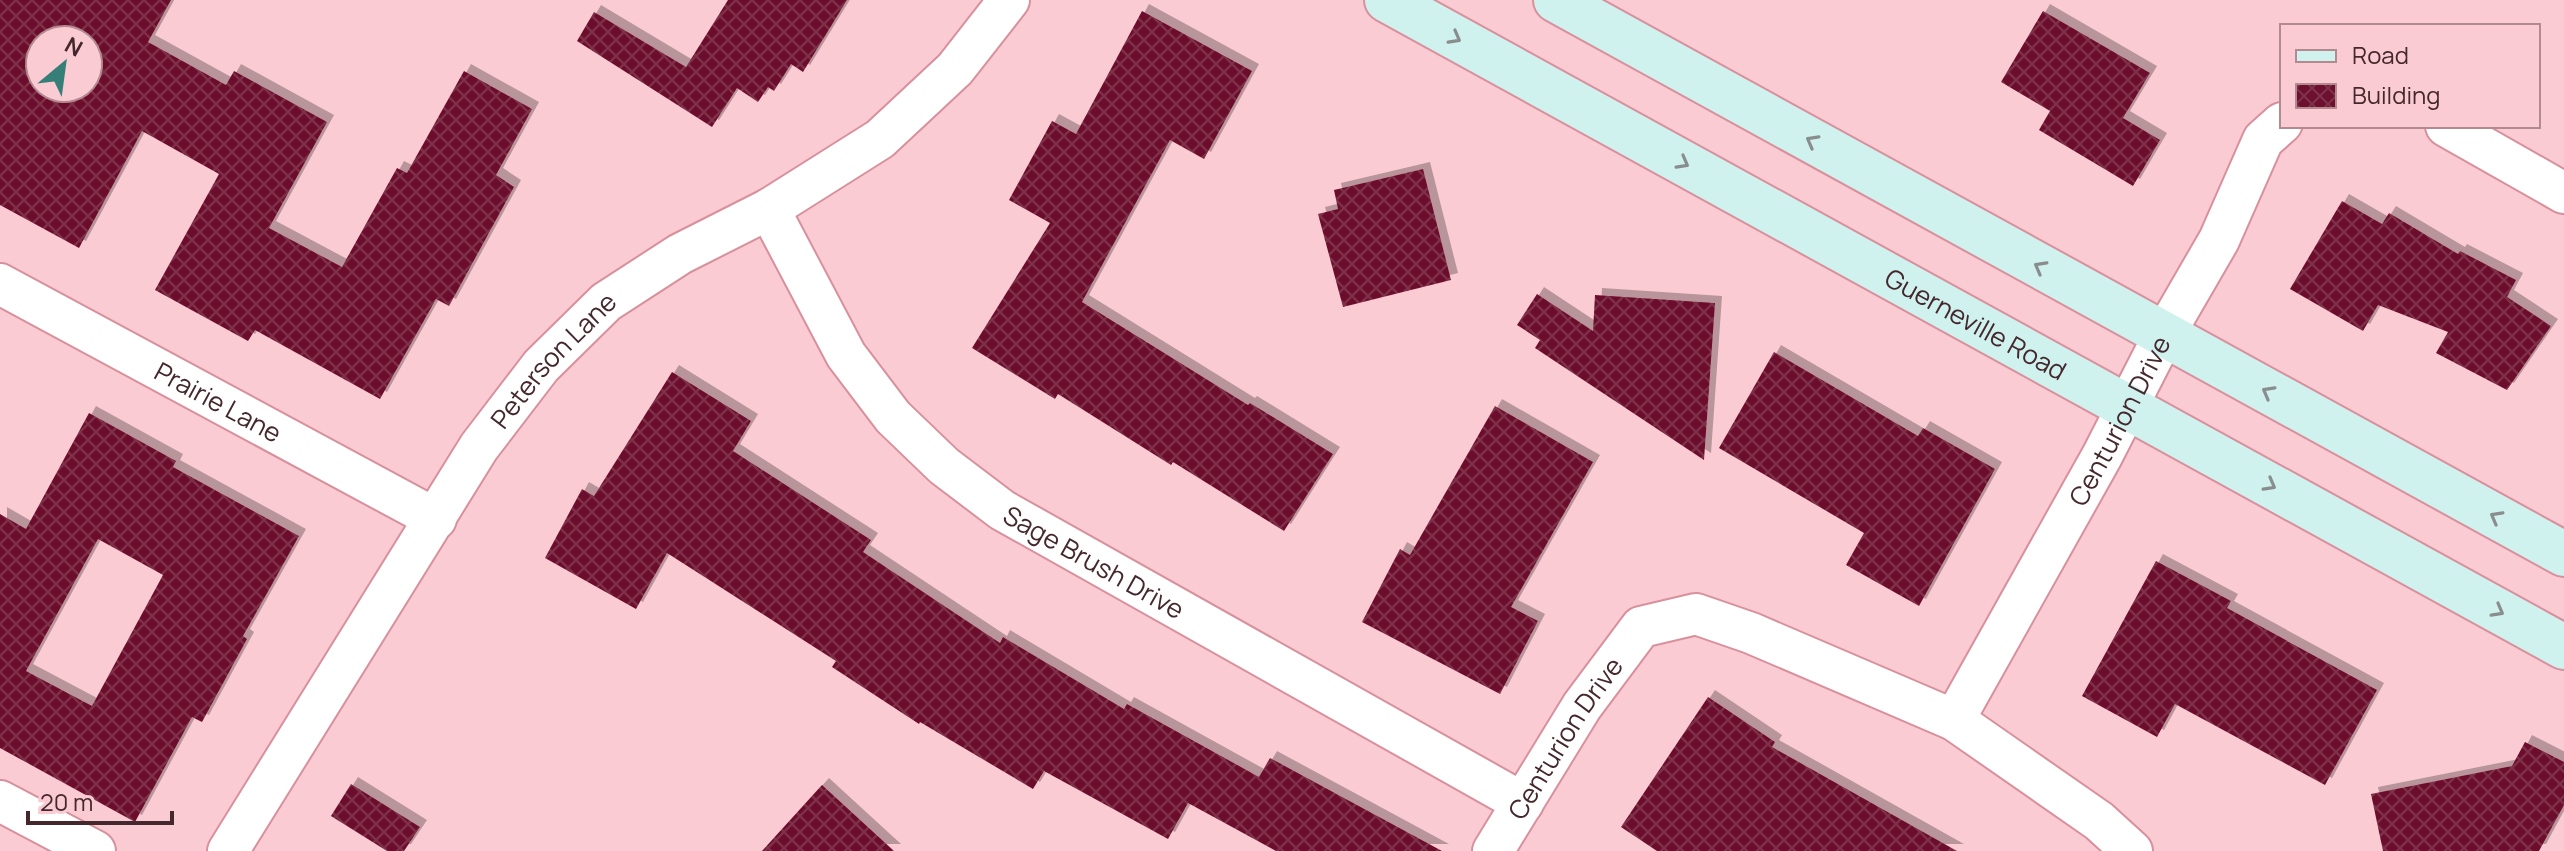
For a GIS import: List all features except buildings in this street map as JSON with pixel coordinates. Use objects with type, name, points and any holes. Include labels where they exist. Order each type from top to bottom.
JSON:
[{"type":"main road","name":"Guerneville Road","points":[[1387,0],[2564,647]]},
{"type":"main road","points":[[1556,0],[2564,554]]},
{"type":"street","name":"Peterson Lane","points":[[228,851],[479,447],[541,366],[606,302],[680,254],[769,209],[880,139],[955,69],[1009,0]]},
{"type":"street","name":"Centurion Drive","points":[[1954,720],[2219,240],[2263,140],[2280,125]]},
{"type":"street","points":[[2450,128],[2564,193]]},
{"type":"street","name":"Sage Brush Drive","points":[[769,209],[846,355],[893,417],[956,475],[1002,510],[1523,803]]},
{"type":"street","name":"Prairie Lane","points":[[0,284],[436,519]]},
{"type":"street","name":"Centurion Drive","points":[[1493,851],[1582,706],[1641,627],[1696,614],[1751,633],[1954,720],[2099,821],[2132,851]]},
{"type":"street","points":[[0,801],[95,851]]}]
